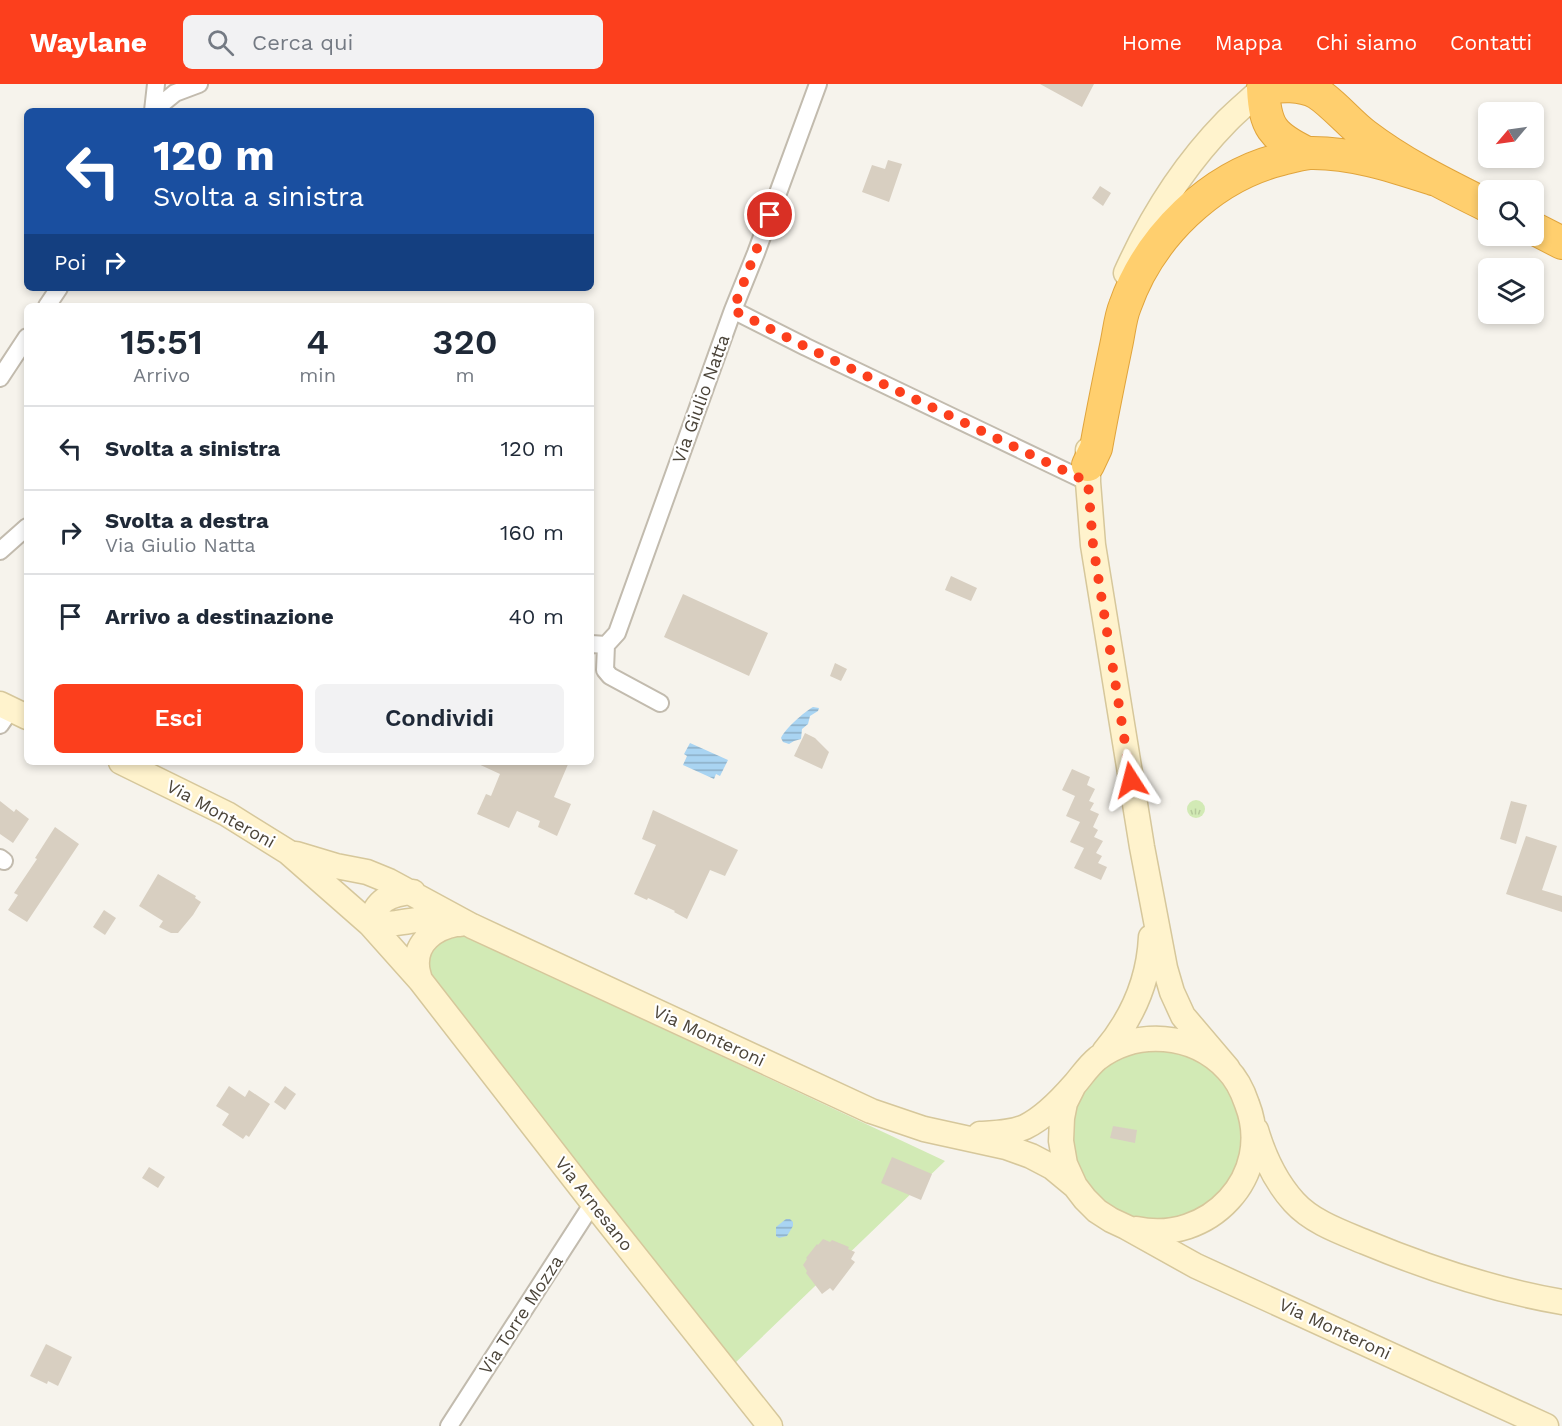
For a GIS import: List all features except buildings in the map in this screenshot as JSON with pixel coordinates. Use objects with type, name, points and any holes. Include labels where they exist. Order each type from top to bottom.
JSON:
[{"type":"highway","points":[[1341,84],[1346,106],[1366,136]]},
{"type":"highway","points":[[1307,153],[1289,145],[1276,135],[1264,109],[1265,86],[1298,86],[1316,93],[1366,136],[1433,178],[1478,201]]},
{"type":"highway","points":[[1088,473],[1096,448],[1124,307],[1140,271],[1157,245],[1206,196],[1236,176],[1272,162],[1307,153],[1345,155],[1433,178]]},
{"type":"highway","points":[[1544,234],[1562,243]]},
{"type":"main road","points":[[1228,1069],[1183,1016],[1172,992],[1165,968],[1093,545],[1088,473],[1089,421],[1092,387],[1107,326],[1115,300],[1138,245],[1157,211],[1188,165],[1227,121],[1265,86]]},
{"type":"main road","name":"Via Monteroni","points":[[127,765],[227,814],[288,852],[370,924],[420,980]]},
{"type":"main road","name":"Via Monteroni","points":[[288,852],[315,861],[367,872],[389,880],[465,924],[871,1111],[897,1121],[1031,1156],[1052,1167],[1075,1186],[1097,1211],[1197,1266],[1546,1426]]},
{"type":"main road","points":[[370,924],[372,914],[382,902],[398,894],[413,892]]},
{"type":"main road","points":[[1098,1058],[1116,1038],[1125,1023],[1148,971],[1151,949],[1151,896]]},
{"type":"main road","name":"Via Monteroni","points":[[370,924],[387,926],[419,920],[465,924]]},
{"type":"main road","points":[[420,980],[416,965],[419,949],[428,936],[438,929],[465,924]]},
{"type":"main road","name":"Via Arnesano","points":[[420,980],[770,1426]]},
{"type":"main road","name":"Via Monteroni","points":[[951,1136],[1010,1132],[1026,1126],[1048,1112],[1098,1058],[1119,1046],[1142,1040],[1165,1039],[1188,1044],[1210,1054],[1228,1069],[1242,1090],[1252,1116],[1254,1138],[1250,1161],[1242,1182],[1229,1200],[1212,1215],[1192,1226],[1171,1231],[1148,1232],[1126,1227]]},
{"type":"main road","name":"Via Monteroni","points":[[1074,1085],[1065,1103],[1061,1141],[1065,1164],[1075,1186]]},
{"type":"main road","points":[[1252,1116],[1263,1152],[1276,1179],[1295,1204],[1318,1221],[1429,1268],[1521,1294],[1562,1302]]},
{"type":"street","points":[[153,108],[156,84]]},
{"type":"street","points":[[157,108],[175,93],[199,84]]},
{"type":"street","name":"Via Giulio Natta","points":[[598,644],[617,633],[733,310],[818,84]]},
{"type":"street","points":[[733,310],[816,352],[1088,473]]},
{"type":"street","points":[[0,378],[24,342]]},
{"type":"street","points":[[0,551],[24,530]]},
{"type":"street","points":[[598,644],[604,670],[610,676],[660,703]]},
{"type":"street","name":"Via Torre Mozza","points":[[449,1426],[593,1203]]},
{"type":"green space","points":[[1196,800],[1204,805],[1205,809],[1200,817],[1196,818],[1188,813],[1187,809],[1192,801]]},
{"type":"green space","points":[[459,935],[945,1161],[733,1365],[427,976],[426,948],[435,940]]},
{"type":"green space","points":[[1157,1049],[1190,1056],[1205,1064],[1217,1075],[1228,1087],[1236,1102],[1243,1135],[1236,1168],[1228,1183],[1217,1195],[1205,1206],[1190,1214],[1157,1221],[1124,1214],[1109,1206],[1097,1195],[1086,1183],[1078,1168],[1071,1135],[1078,1102],[1086,1087],[1097,1075],[1109,1064],[1124,1056]]},
{"type":"water","points":[[813,707],[819,708],[818,711],[810,716],[808,724],[802,729],[801,739],[789,744],[783,742],[781,738],[786,730]]},
{"type":"water","points":[[690,743],[728,760],[720,776],[716,774],[714,779],[683,765],[687,756],[684,754]]},
{"type":"water","points":[[786,1219],[793,1222],[793,1226],[787,1236],[779,1238],[776,1236],[776,1227]]},
{"type":"route","points":[[770,215],[733,310],[1088,482],[1093,545],[1131,780]]}]
